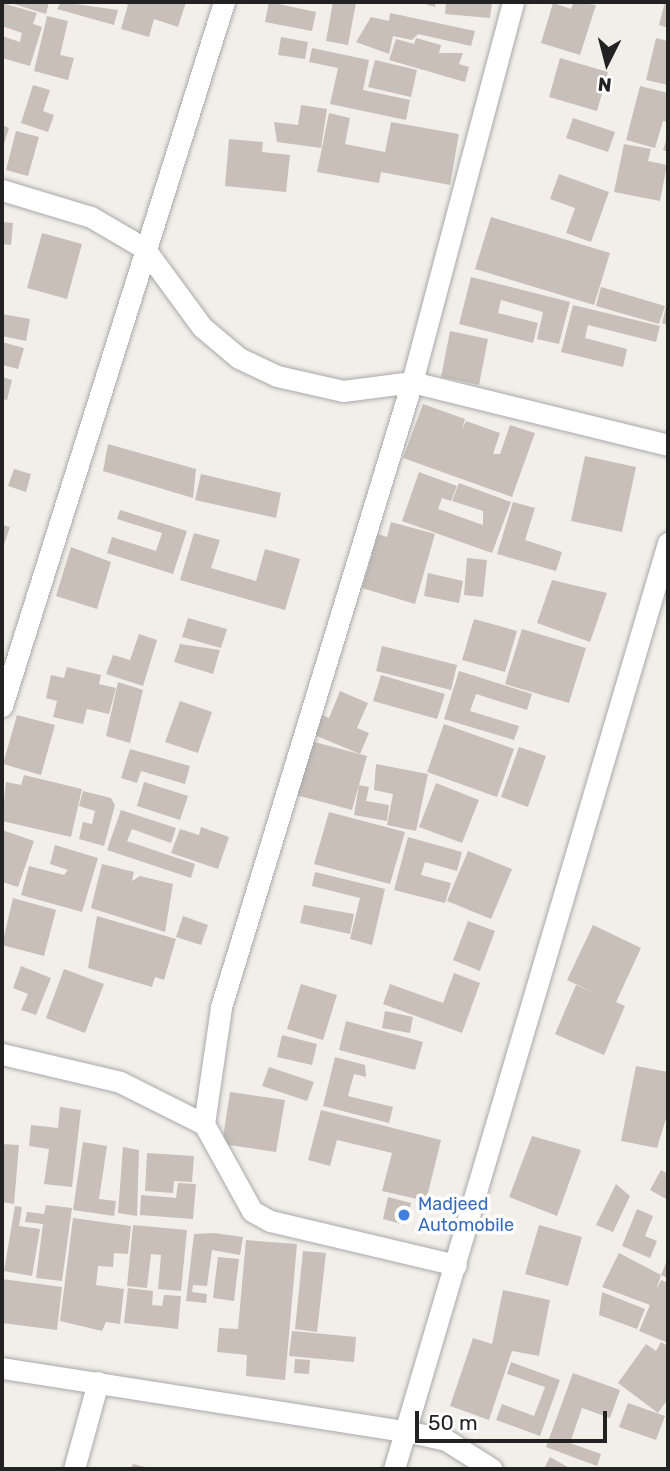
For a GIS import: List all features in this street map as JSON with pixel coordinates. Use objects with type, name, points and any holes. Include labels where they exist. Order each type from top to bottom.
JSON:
[{"type":"street","points":[[2,706],[223,2]]},
{"type":"street","points":[[204,1124],[221,1007],[412,382],[513,2]]},
{"type":"street","points":[[2,190],[91,217],[144,248],[191,315],[239,358],[277,376],[343,391],[412,382],[668,445]]},
{"type":"street","points":[[394,1469],[668,543]]},
{"type":"street","points":[[2,1054],[121,1082],[204,1124],[252,1211],[270,1222],[456,1265]]},
{"type":"street","points":[[2,1368],[406,1431],[446,1440],[492,1469]]},
{"type":"street","points":[[74,1469],[98,1382]]},
{"type":"building","points":[[7,2],[49,2],[46,14]]},
{"type":"building","points":[[61,2],[118,10],[114,25],[57,9]]},
{"type":"building","points":[[120,2],[186,2],[178,27],[154,19],[149,37],[121,29],[128,5]]},
{"type":"building","points":[[269,2],[316,12],[312,31],[265,22]]},
{"type":"building","points":[[333,2],[356,3],[348,45],[326,41]]},
{"type":"building","points":[[418,2],[436,2],[435,7]]},
{"type":"building","points":[[446,2],[492,2],[490,18],[445,14]]},
{"type":"building","points":[[574,2],[596,5],[580,55],[541,43],[553,3],[571,9]]},
{"type":"building","points":[[665,2],[668,2],[668,28],[659,25]]},
{"type":"building","points":[[2,3],[37,13],[33,24],[42,27],[30,66],[2,58],[2,36],[20,42],[22,33],[2,26]]},
{"type":"building","points":[[390,13],[475,31],[471,46],[418,34],[412,40],[393,36],[389,54],[356,42],[371,17],[389,21]]},
{"type":"building","points":[[47,16],[68,21],[60,55],[74,58],[68,80],[34,71]]},
{"type":"building","points":[[281,37],[308,42],[305,59],[278,55]]},
{"type":"building","points":[[416,38],[441,45],[439,53],[463,53],[459,64],[469,67],[465,82],[389,60],[396,39],[414,44]]},
{"type":"building","points":[[656,38],[668,41],[668,85],[646,80]]},
{"type":"building","points":[[312,48],[369,60],[363,90],[410,100],[406,120],[330,104],[338,68],[309,62]]},
{"type":"building","points":[[560,58],[608,72],[597,111],[549,97]]},
{"type":"building","points":[[375,60],[417,70],[411,97],[368,87]]},
{"type":"building","points":[[33,85],[50,90],[43,111],[54,115],[48,132],[21,123]]},
{"type":"building","points":[[640,86],[668,93],[668,122],[663,121],[655,148],[626,140]]},
{"type":"building","points":[[301,105],[327,109],[321,148],[277,142],[274,122],[298,125]]},
{"type":"building","points":[[329,113],[350,118],[345,144],[385,152],[391,122],[459,134],[450,185],[381,172],[379,183],[317,172]]},
{"type":"building","points":[[573,118],[615,132],[608,152],[566,138]]},
{"type":"building","points":[[2,125],[9,128],[2,150]]},
{"type":"building","points":[[16,131],[39,137],[28,176],[6,170]]},
{"type":"building","points":[[668,134],[668,152],[663,150]]},
{"type":"building","points":[[229,139],[263,142],[262,152],[290,155],[286,192],[225,186]]},
{"type":"building","points":[[624,144],[651,149],[648,161],[667,165],[660,201],[614,192]]},
{"type":"building","points":[[559,174],[609,192],[591,242],[566,233],[575,208],[550,199]]},
{"type":"building","points":[[491,217],[610,253],[594,305],[475,269]]},
{"type":"building","points":[[2,222],[13,223],[11,245],[2,244]]},
{"type":"building","points":[[42,233],[82,244],[67,299],[27,288]]},
{"type":"building","points":[[471,277],[570,302],[559,344],[537,339],[543,312],[501,300],[498,313],[538,323],[533,343],[459,324]]},
{"type":"building","points":[[601,287],[665,306],[659,324],[596,306]]},
{"type":"building","points":[[668,303],[668,325],[662,323]]},
{"type":"building","points":[[573,305],[660,326],[656,342],[588,325],[585,338],[627,349],[623,367],[561,352]]},
{"type":"building","points":[[2,314],[30,319],[26,341],[2,336]]},
{"type":"building","points":[[450,331],[488,339],[479,385],[441,377]]},
{"type":"building","points":[[2,342],[24,348],[18,369],[2,365]]},
{"type":"building","points":[[2,377],[12,380],[7,400],[2,399]]},
{"type":"building","points":[[423,404],[465,419],[462,429],[466,421],[500,433],[493,454],[500,454],[510,425],[535,433],[512,497],[403,458]]},
{"type":"building","points":[[108,444],[196,469],[193,498],[103,471]]},
{"type":"building","points":[[585,456],[636,467],[622,532],[571,521]]},
{"type":"building","points":[[14,469],[31,474],[26,492],[8,486]]},
{"type":"building","points":[[419,472],[457,486],[451,501],[442,498],[438,509],[483,525],[483,511],[452,501],[459,483],[511,502],[492,553],[402,521]]},
{"type":"building","points":[[201,474],[281,493],[276,518],[195,500]]},
{"type":"building","points":[[513,502],[535,508],[525,540],[562,552],[556,571],[497,554]]},
{"type":"building","points":[[120,510],[187,531],[173,574],[107,553],[112,537],[156,551],[162,533],[117,519]]},
{"type":"building","points":[[391,522],[435,534],[415,604],[362,588],[378,534],[387,537]]},
{"type":"building","points":[[2,525],[10,527],[2,550]]},
{"type":"building","points":[[194,533],[220,540],[211,568],[256,581],[265,549],[300,559],[285,610],[180,580]]},
{"type":"building","points":[[71,547],[111,562],[97,609],[56,596]]},
{"type":"building","points":[[467,558],[487,560],[483,597],[464,595]]},
{"type":"building","points":[[428,573],[463,581],[459,603],[424,596]]},
{"type":"building","points":[[552,580],[607,593],[590,642],[537,623]]},
{"type":"building","points":[[188,618],[227,629],[221,648],[182,637]]},
{"type":"building","points":[[474,619],[517,631],[505,672],[462,660]]},
{"type":"building","points":[[522,629],[586,648],[569,703],[505,684]]},
{"type":"building","points":[[139,634],[157,640],[143,686],[106,674],[113,655],[130,660]]},
{"type":"building","points":[[180,644],[220,650],[213,674],[174,662]]},
{"type":"building","points":[[382,646],[457,665],[451,690],[376,671]]},
{"type":"building","points":[[67,667],[101,675],[99,684],[116,688],[109,714],[87,709],[83,724],[53,717],[57,701],[46,698],[51,675],[64,678]]},
{"type":"building","points":[[459,671],[532,694],[527,710],[476,694],[470,711],[519,726],[514,740],[444,719]]},
{"type":"building","points":[[381,675],[445,694],[437,719],[373,701]]},
{"type":"building","points":[[118,682],[143,690],[130,743],[106,736]]},
{"type":"building","points":[[340,691],[368,703],[357,728],[369,733],[360,754],[312,734],[320,714],[329,718]]},
{"type":"building","points":[[180,701],[212,712],[198,753],[165,742]]},
{"type":"building","points":[[17,715],[55,725],[41,775],[3,764]]},
{"type":"building","points":[[444,724],[514,749],[497,797],[427,772]]},
{"type":"building","points":[[311,741],[367,756],[352,810],[296,795]]},
{"type":"building","points":[[519,747],[546,756],[528,807],[501,797]]},
{"type":"building","points":[[130,749],[190,766],[185,784],[141,771],[137,783],[121,778]]},
{"type":"building","points":[[376,764],[428,774],[416,831],[387,825],[393,794],[374,790]]},
{"type":"building","points":[[24,775],[82,789],[71,837],[2,821],[6,782],[21,785]]},
{"type":"building","points":[[144,782],[188,796],[180,820],[137,806]]},
{"type":"building","points":[[436,783],[479,800],[462,843],[419,827]]},
{"type":"building","points":[[359,785],[369,787],[366,801],[389,805],[387,821],[354,815]]},
{"type":"building","points":[[83,791],[111,798],[115,805],[104,846],[79,839],[83,822],[92,824],[95,811],[79,806]]},
{"type":"building","points":[[121,810],[176,828],[171,843],[132,829],[127,841],[195,864],[191,878],[107,850]]},
{"type":"building","points":[[329,812],[405,832],[390,884],[314,864]]},
{"type":"building","points":[[201,827],[229,837],[218,869],[171,853],[180,829],[199,835]]},
{"type":"building","points":[[2,830],[34,841],[18,887],[2,882]]},
{"type":"building","points":[[408,837],[462,852],[457,871],[425,862],[421,875],[451,883],[445,903],[394,890]]},
{"type":"building","points":[[55,845],[98,858],[82,912],[21,895],[29,866],[64,875],[68,870],[50,864]]},
{"type":"building","points":[[468,851],[512,869],[491,919],[447,901]]},
{"type":"building","points":[[102,864],[134,872],[132,881],[140,876],[173,884],[165,932],[91,908]]},
{"type":"building","points":[[315,872],[385,889],[372,945],[350,939],[360,898],[312,886]]},
{"type":"building","points":[[13,898],[56,910],[44,956],[2,945]]},
{"type":"building","points":[[304,905],[354,914],[350,934],[300,923]]},
{"type":"building","points":[[97,916],[176,939],[164,980],[155,977],[152,987],[88,968]]},
{"type":"building","points":[[183,916],[208,925],[201,945],[176,937]]},
{"type":"building","points":[[468,921],[495,931],[480,971],[453,960]]},
{"type":"building","points":[[593,925],[641,948],[616,1002],[625,1006],[604,1055],[555,1034],[576,985],[595,993],[567,980]]},
{"type":"building","points":[[21,966],[51,978],[36,1015],[21,1010],[28,994],[13,988]]},
{"type":"building","points":[[64,969],[104,984],[85,1033],[46,1018]]},
{"type":"building","points":[[454,973],[480,983],[462,1033],[383,1004],[390,984],[443,1003]]},
{"type":"building","points":[[301,984],[337,995],[323,1040],[287,1029]]},
{"type":"building","points":[[385,1011],[413,1017],[410,1033],[382,1028]]},
{"type":"building","points":[[346,1021],[423,1042],[415,1070],[339,1050]]},
{"type":"building","points":[[282,1035],[317,1044],[312,1065],[277,1057]]},
{"type":"building","points":[[335,1057],[365,1065],[366,1077],[354,1074],[348,1096],[393,1107],[389,1123],[323,1106]]},
{"type":"building","points":[[636,1066],[668,1072],[668,1112],[657,1148],[621,1141]]},
{"type":"building","points":[[269,1067],[314,1082],[307,1101],[262,1086]]},
{"type":"building","points":[[230,1092],[285,1100],[276,1152],[222,1144]]},
{"type":"building","points":[[60,1107],[81,1110],[72,1187],[44,1184],[49,1149],[29,1146],[31,1125],[58,1128]]},
{"type":"building","points":[[321,1110],[441,1140],[426,1201],[382,1191],[392,1153],[337,1140],[330,1166],[308,1160]]},
{"type":"building","points":[[532,1136],[581,1150],[557,1216],[509,1197]]},
{"type":"building","points":[[83,1142],[107,1146],[99,1199],[116,1201],[114,1216],[73,1210]]},
{"type":"building","points":[[2,1144],[19,1145],[14,1204],[2,1202]]},
{"type":"building","points":[[123,1147],[139,1150],[137,1216],[118,1213]]},
{"type":"building","points":[[147,1153],[194,1156],[192,1182],[174,1181],[173,1193],[145,1191]]},
{"type":"building","points":[[661,1170],[668,1174],[668,1200],[650,1190]]},
{"type":"building","points":[[178,1183],[196,1184],[193,1219],[140,1215],[141,1195],[176,1198]]},
{"type":"building","points":[[616,1184],[630,1196],[613,1232],[596,1225]]},
{"type":"building","points":[[388,1197],[411,1203],[405,1225],[383,1219]]},
{"type":"building","points":[[46,1205],[72,1208],[62,1281],[36,1278],[43,1224],[25,1222],[27,1212],[44,1214]]},
{"type":"building","points":[[15,1206],[22,1207],[19,1226],[40,1229],[32,1276],[4,1271]]},
{"type":"building","points":[[637,1209],[653,1216],[645,1236],[657,1241],[650,1258],[622,1246]]},
{"type":"building","points":[[73,1218],[131,1226],[128,1254],[114,1253],[113,1267],[98,1266],[96,1285],[124,1289],[120,1324],[106,1322],[102,1331],[60,1321]]},
{"type":"building","points":[[133,1225],[187,1230],[181,1291],[158,1289],[161,1255],[151,1254],[147,1288],[127,1286]]},
{"type":"building","points":[[539,1225],[582,1237],[568,1286],[525,1274]]},
{"type":"building","points":[[214,1233],[243,1237],[240,1255],[212,1250],[207,1286],[193,1285],[192,1292],[207,1294],[206,1303],[186,1301],[194,1234]]},
{"type":"building","points":[[246,1240],[297,1244],[285,1380],[246,1376],[247,1355],[217,1352],[219,1328],[238,1329]]},
{"type":"building","points":[[303,1251],[326,1253],[317,1332],[295,1329]]},
{"type":"building","points":[[619,1253],[661,1275],[656,1290],[661,1280],[668,1283],[668,1343],[639,1331],[650,1305],[602,1287]]},
{"type":"building","points":[[218,1257],[239,1259],[234,1301],[213,1298]]},
{"type":"building","points":[[668,1258],[668,1278],[661,1275]]},
{"type":"building","points":[[2,1279],[62,1287],[57,1330],[2,1323]]},
{"type":"building","points":[[128,1288],[153,1291],[152,1305],[162,1306],[164,1295],[181,1296],[178,1329],[124,1323]]},
{"type":"building","points":[[503,1290],[550,1300],[539,1356],[512,1351],[489,1420],[450,1406],[473,1338],[492,1344]]},
{"type":"building","points":[[602,1292],[645,1309],[637,1329],[599,1315]]},
{"type":"building","points":[[292,1331],[356,1337],[354,1362],[289,1356]]},
{"type":"building","points":[[661,1342],[668,1346],[668,1399],[658,1413],[618,1383],[646,1344],[656,1351]]},
{"type":"building","points":[[295,1359],[310,1360],[309,1374],[294,1373]]},
{"type":"building","points":[[511,1362],[560,1380],[540,1436],[496,1420],[502,1404],[534,1416],[545,1387],[507,1374]]},
{"type":"building","points":[[573,1373],[620,1390],[610,1418],[582,1408],[570,1443],[601,1454],[597,1466],[546,1447]]},
{"type":"building","points":[[628,1403],[665,1416],[656,1440],[619,1427]]},
{"type":"building","points":[[550,1457],[571,1469],[544,1469]]},
{"type":"building","points":[[133,1464],[149,1468],[149,1469],[131,1469]]},
{"type":"place","name":"Madjeed Automobile","points":[[404,1215]]}]
